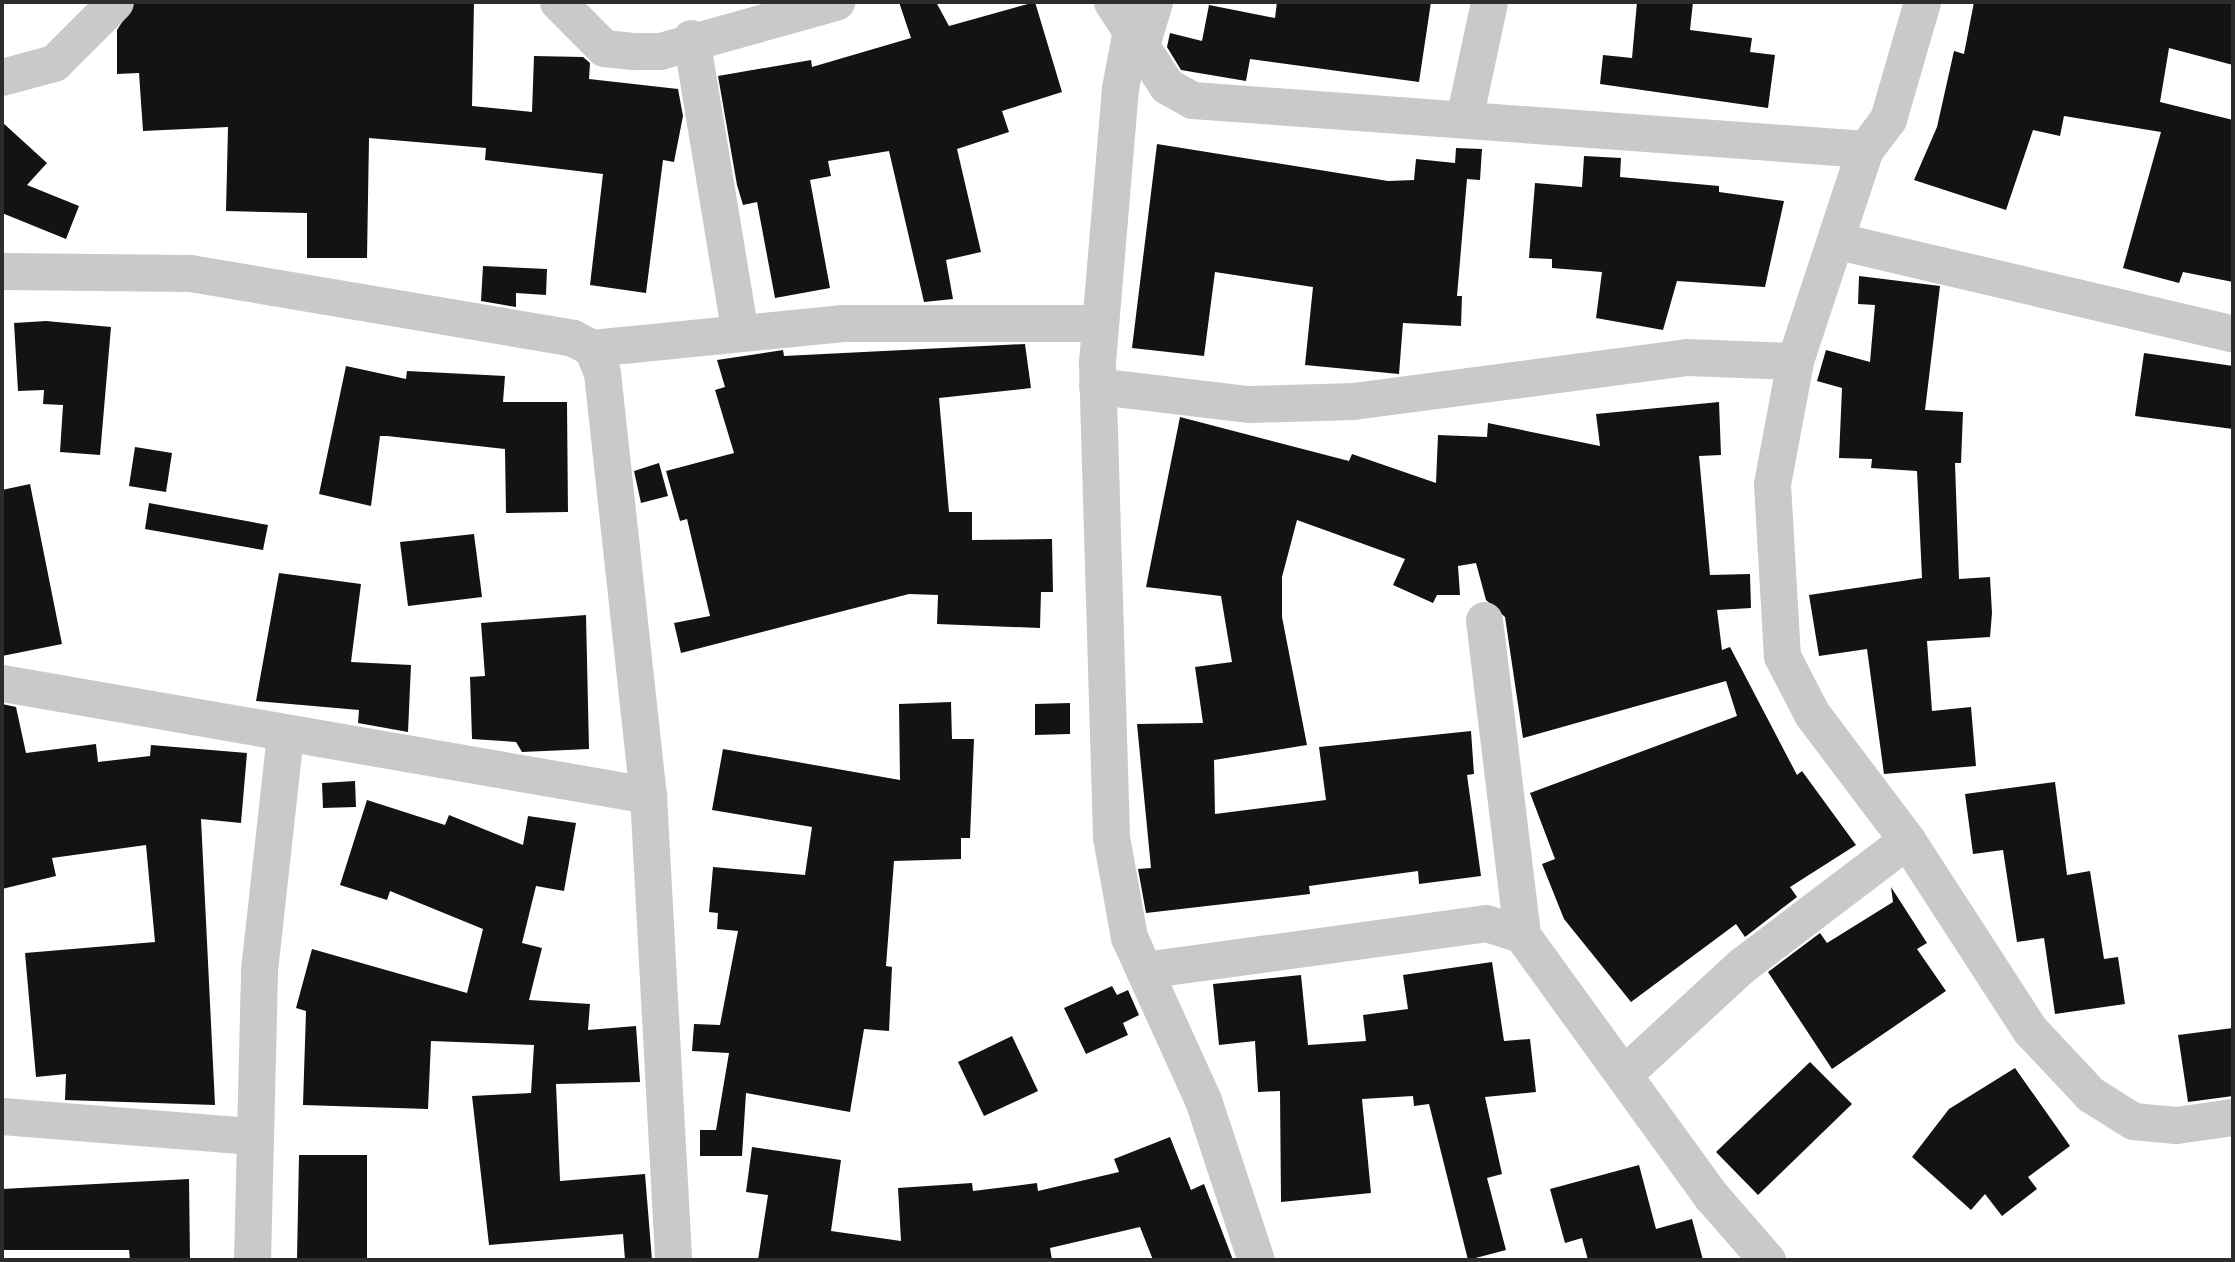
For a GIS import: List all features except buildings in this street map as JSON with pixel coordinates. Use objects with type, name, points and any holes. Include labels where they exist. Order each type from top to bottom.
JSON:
[{"type":"street","points":[[2,77],[54,63],[115,2]]},
{"type":"street","points":[[558,2],[604,48],[660,51],[691,38],[832,2]]},
{"type":"street","points":[[1154,2],[1128,25],[1100,323],[1097,386],[1111,837],[1129,937],[1203,1100],[1256,1260]]},
{"type":"street","points":[[1464,119],[1489,2]]},
{"type":"street","points":[[1922,2],[1888,119],[1865,149],[1838,241],[1795,361],[1772,484],[1782,656],[1812,714],[1907,840],[2030,1030],[2090,1094],[2133,1121],[2176,1125],[2233,1117]]},
{"type":"street","points":[[1128,25],[1167,86],[1192,100],[1865,149]]},
{"type":"street","points":[[691,38],[739,330]]},
{"type":"street","points":[[1838,241],[2233,334]]},
{"type":"street","points":[[2,271],[190,273],[573,338],[592,348],[739,330],[843,323],[1100,323]]},
{"type":"street","points":[[592,348],[602,373],[648,795],[673,1260]]},
{"type":"street","points":[[1097,386],[1248,404],[1353,401],[1687,357],[1795,361]]},
{"type":"street","points":[[1484,620],[1522,935],[1712,1196],[1767,1260]]},
{"type":"street","points":[[2,683],[648,795]]},
{"type":"street","points":[[252,1260],[252,1136],[259,970],[285,733]]},
{"type":"street","points":[[1625,1073],[1741,966],[1907,840]]},
{"type":"street","points":[[1144,970],[1486,923],[1522,935]]},
{"type":"street","points":[[2,1116],[252,1136]]}]
